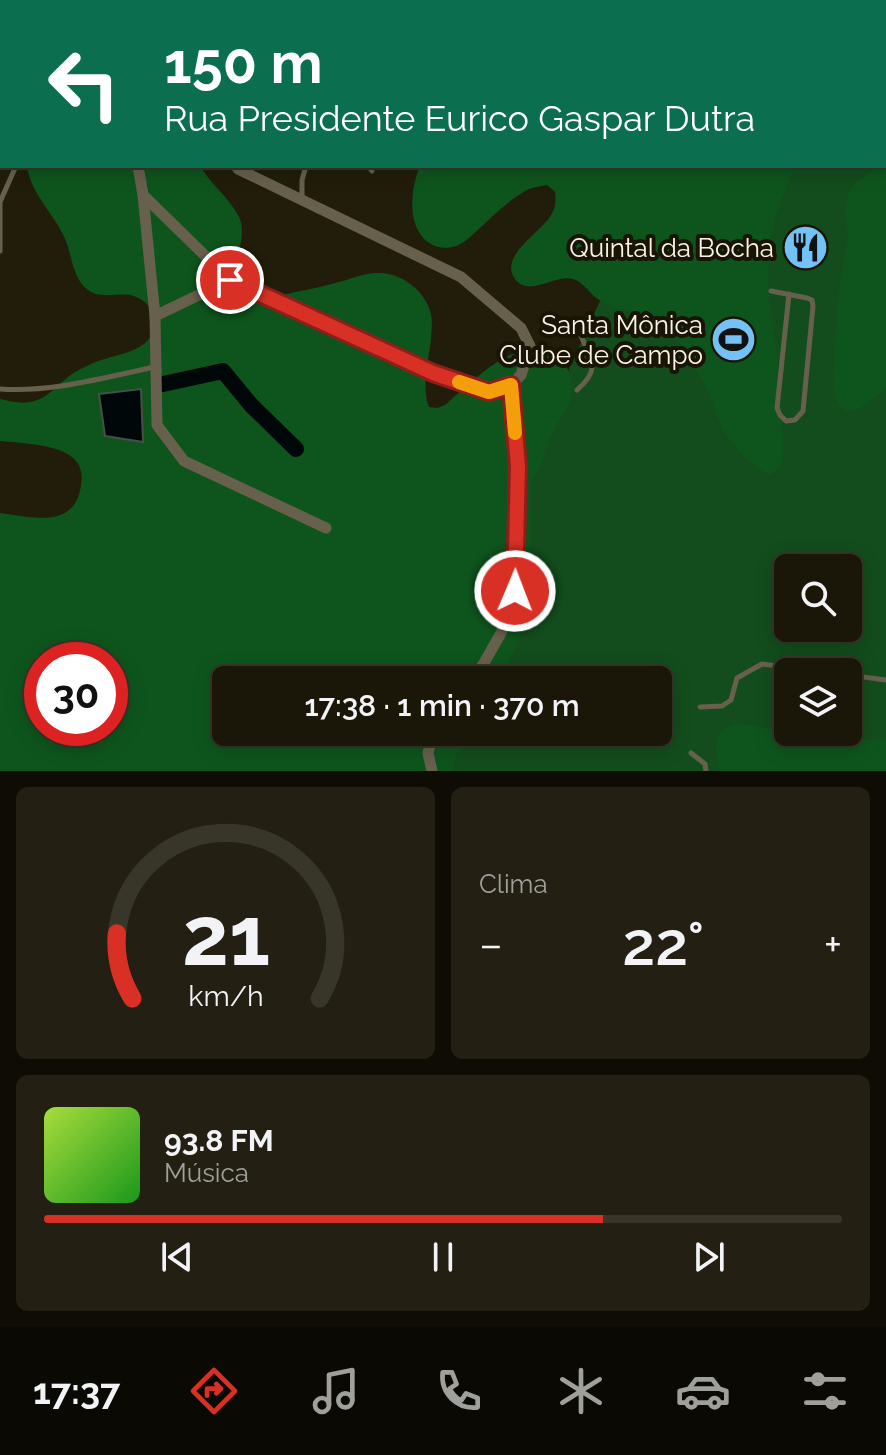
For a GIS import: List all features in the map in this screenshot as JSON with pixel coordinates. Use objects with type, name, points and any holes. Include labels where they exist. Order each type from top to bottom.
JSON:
[{"type":"street","points":[[138,168],[155,316],[157,425],[184,461],[326,528]]},
{"type":"street","points":[[143,195],[230,280],[433,373],[489,392],[511,385],[521,375],[530,346],[521,328],[461,277],[237,168]]},
{"type":"street","points":[[155,316],[230,280]]},
{"type":"street","points":[[482,666],[501,633],[515,591],[518,466],[511,385]]},
{"type":"street","points":[[430,746],[432,771]]},
{"type":"lane","points":[[0,251],[0,202],[15,168]]},
{"type":"lane","points":[[302,199],[305,168]]},
{"type":"lane","points":[[771,291],[789,294],[807,298],[812,300],[813,306],[803,411],[795,420],[786,421],[777,408],[789,294]]},
{"type":"lane","points":[[577,390],[593,373],[594,364],[581,336]]},
{"type":"lane","points":[[0,389],[19,390],[76,383],[156,367]]},
{"type":"lane","points":[[700,707],[722,706],[731,700],[737,678],[762,664],[774,666]]},
{"type":"lane","points":[[862,677],[886,680]]},
{"type":"lane","points":[[691,753],[705,764],[706,771]]},
{"type":"green space","points":[[27,168],[201,168],[238,215],[242,225],[239,272],[255,288],[278,296],[375,273],[397,277],[419,292],[432,317],[426,382],[429,407],[445,405],[484,371],[517,352],[533,349],[549,351],[563,362],[572,383],[572,396],[550,437],[531,484],[530,600],[507,666],[212,666],[212,746],[461,746],[452,771],[0,771],[0,513],[38,518],[61,515],[77,499],[82,477],[72,457],[57,449],[0,441],[0,399],[26,403],[37,400],[77,371],[144,344],[153,326],[151,310],[141,299],[130,295],[98,294],[83,285],[61,231],[38,195]]},
{"type":"green space","points":[[419,168],[794,168],[775,217],[768,255],[769,298],[777,354],[783,440],[779,468],[771,475],[750,462],[732,443],[701,378],[664,323],[649,315],[609,305],[573,279],[527,286],[515,279],[511,270],[517,253],[554,209],[555,192],[547,185],[529,189],[516,197],[463,243],[440,247],[422,237],[416,225],[412,208]]},
{"type":"green space","name":"Santa Mônica Clube de Campo","points":[[608,168],[886,168],[886,771],[442,771],[445,746],[672,746],[672,666],[488,666],[546,420],[618,261]]},
{"type":"green space","points":[[875,168],[886,168],[886,389],[859,409],[848,411],[839,406],[833,378],[839,291],[848,238],[845,211],[853,186]]},
{"type":"green space","points":[[751,725],[774,730],[774,746],[862,746],[862,740],[886,739],[886,771],[719,771],[716,742],[727,727]]},
{"type":"shaded area","points":[[141,389],[143,442],[105,436],[99,394]]},
{"type":"waterway","points":[[163,384],[223,371],[251,405],[296,449]]},
{"type":"slow traffic","points":[[459,382],[489,392],[511,385],[515,433]]},
{"type":"place","name":"Quintal da Bocha","points":[[805,248]]},
{"type":"place","name":"Santa Mônica Clube de Campo","points":[[734,340]]},
{"type":"route","points":[[230,280],[433,373],[489,392],[511,385],[518,466],[515,591]]}]
